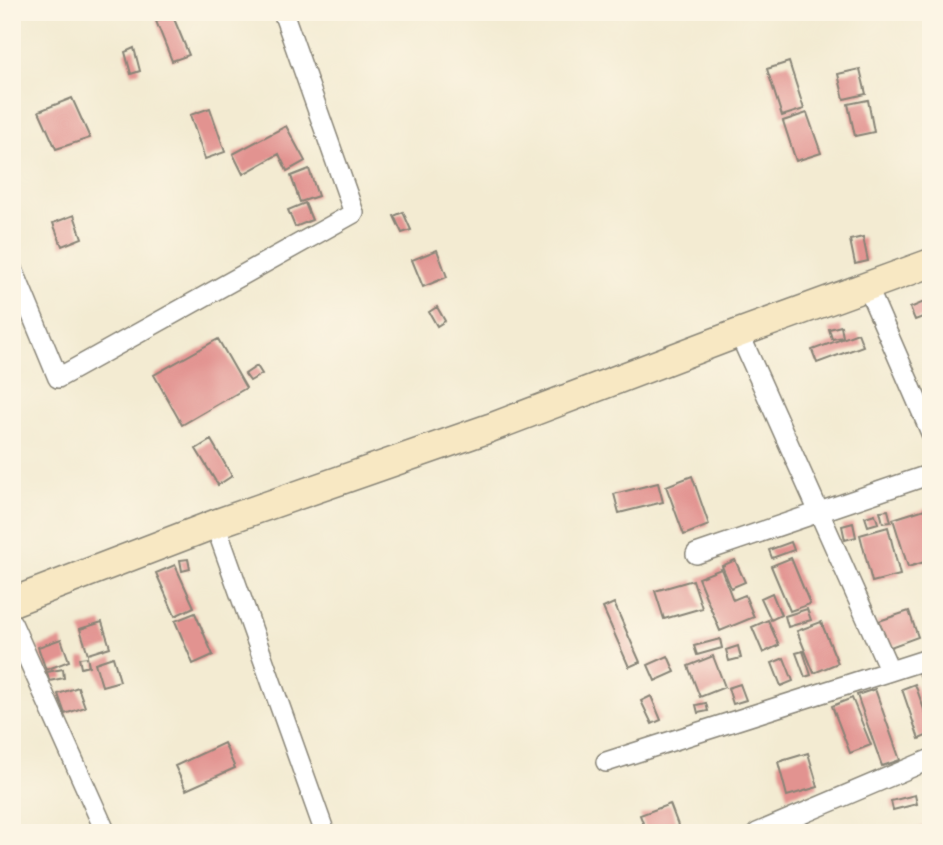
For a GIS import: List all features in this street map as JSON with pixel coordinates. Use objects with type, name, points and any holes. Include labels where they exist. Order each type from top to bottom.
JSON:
[{"type":"main road","points":[[12,602],[215,524],[490,428],[931,263]]},
{"type":"street","points":[[12,267],[58,378],[354,213],[283,12]]},
{"type":"street","points":[[867,286],[931,433]]},
{"type":"street","points":[[738,333],[890,671]]},
{"type":"street","points":[[696,554],[931,474]]},
{"type":"street","points":[[215,524],[325,833]]},
{"type":"street","points":[[12,624],[106,833]]},
{"type":"street","points":[[606,762],[931,658]]},
{"type":"street","points":[[757,833],[931,759]]},
{"type":"building","points":[[172,14],[189,55],[172,61],[156,21]]},
{"type":"building","points":[[134,48],[140,71],[131,74],[125,52]]},
{"type":"building","points":[[789,62],[804,109],[782,116],[767,69]]},
{"type":"building","points":[[860,69],[866,94],[844,99],[838,74]]},
{"type":"building","points":[[72,98],[90,138],[56,149],[39,111]]},
{"type":"building","points":[[868,100],[874,132],[855,136],[848,104]]},
{"type":"building","points":[[210,108],[225,152],[205,159],[190,115]]},
{"type":"building","points":[[807,113],[821,153],[796,161],[783,121]]},
{"type":"building","points":[[286,126],[305,161],[287,171],[279,154],[243,174],[233,154]]},
{"type":"building","points":[[309,169],[318,196],[300,202],[291,176]]},
{"type":"building","points":[[305,203],[312,220],[295,227],[288,210]]},
{"type":"building","points":[[403,212],[411,230],[402,233],[394,216]]},
{"type":"building","points":[[74,215],[82,238],[62,246],[53,223]]},
{"type":"building","points":[[863,237],[868,261],[855,264],[850,240]]},
{"type":"building","points":[[437,250],[447,277],[423,287],[412,260]]},
{"type":"building","points":[[931,299],[931,314],[915,320],[910,308]]},
{"type":"building","points":[[437,307],[445,321],[437,326],[429,312]]},
{"type":"building","points":[[841,326],[843,337],[832,339],[829,329]]},
{"type":"building","points":[[858,333],[863,346],[817,363],[812,350]]},
{"type":"building","points":[[218,339],[246,388],[182,425],[154,375]]},
{"type":"building","points":[[257,366],[262,374],[250,381],[245,374]]},
{"type":"building","points":[[211,440],[232,476],[218,485],[196,449]]},
{"type":"building","points":[[692,476],[709,525],[684,535],[666,486]]},
{"type":"building","points":[[658,483],[663,502],[619,513],[614,494]]},
{"type":"building","points":[[931,507],[931,560],[908,567],[893,519]]},
{"type":"building","points":[[888,510],[891,522],[883,523],[880,511]]},
{"type":"building","points":[[875,514],[878,523],[868,526],[865,517]]},
{"type":"building","points":[[853,523],[856,537],[845,540],[842,526]]},
{"type":"building","points":[[888,527],[900,575],[872,582],[860,535]]},
{"type":"building","points":[[791,542],[794,550],[772,558],[769,550]]},
{"type":"building","points":[[791,558],[810,604],[790,611],[771,566]]},
{"type":"building","points":[[188,559],[190,569],[182,571],[180,560]]},
{"type":"building","points":[[735,560],[745,582],[731,588],[722,566]]},
{"type":"building","points":[[175,565],[194,607],[175,616],[156,573]]},
{"type":"building","points":[[721,569],[733,600],[745,595],[754,617],[720,631],[698,578]]},
{"type":"building","points":[[693,580],[702,608],[664,619],[655,591]]},
{"type":"building","points":[[772,593],[781,615],[771,620],[761,598]]},
{"type":"building","points":[[614,603],[640,662],[629,667],[603,608]]},
{"type":"building","points":[[807,609],[811,620],[788,627],[785,616]]},
{"type":"building","points":[[909,611],[918,637],[885,649],[876,622]]},
{"type":"building","points":[[195,613],[213,655],[193,664],[175,621]]},
{"type":"building","points":[[768,620],[779,645],[763,653],[752,627]]},
{"type":"building","points":[[102,622],[110,647],[88,654],[80,629]]},
{"type":"building","points":[[821,622],[838,663],[814,673],[797,631]]},
{"type":"building","points":[[61,639],[69,661],[46,670],[38,647]]},
{"type":"building","points":[[720,639],[722,648],[697,655],[694,646]]},
{"type":"building","points":[[738,646],[741,658],[729,661],[726,650]]},
{"type":"building","points":[[803,651],[811,675],[805,677],[796,653]]},
{"type":"building","points":[[668,656],[675,672],[655,681],[648,665]]},
{"type":"building","points":[[713,656],[725,687],[700,697],[688,666]]},
{"type":"building","points":[[87,657],[89,666],[81,668],[79,658]]},
{"type":"building","points":[[113,657],[120,681],[102,686],[95,663]]},
{"type":"building","points":[[784,658],[793,681],[781,686],[772,663]]},
{"type":"building","points":[[63,669],[64,678],[49,681],[47,672]]},
{"type":"building","points":[[931,669],[931,705],[930,705],[919,673]]},
{"type":"building","points":[[740,684],[746,700],[733,704],[728,688]]},
{"type":"building","points":[[915,684],[931,729],[931,734],[919,739],[902,689]]},
{"type":"building","points":[[78,687],[85,707],[65,714],[58,694]]},
{"type":"building","points":[[875,689],[900,760],[882,766],[857,695]]},
{"type":"building","points":[[651,696],[661,720],[652,724],[641,701]]},
{"type":"building","points":[[852,698],[871,745],[850,753],[832,706]]},
{"type":"building","points":[[706,703],[708,711],[698,713],[696,705]]},
{"type":"building","points":[[224,743],[235,768],[186,790],[175,766]]},
{"type":"building","points":[[808,753],[818,787],[787,796],[778,762]]},
{"type":"building","points":[[915,795],[917,804],[893,810],[891,801]]},
{"type":"building","points":[[670,804],[681,833],[647,833],[640,815]]},
{"type":"building","points":[[927,825],[929,833],[906,833],[906,832]]}]
